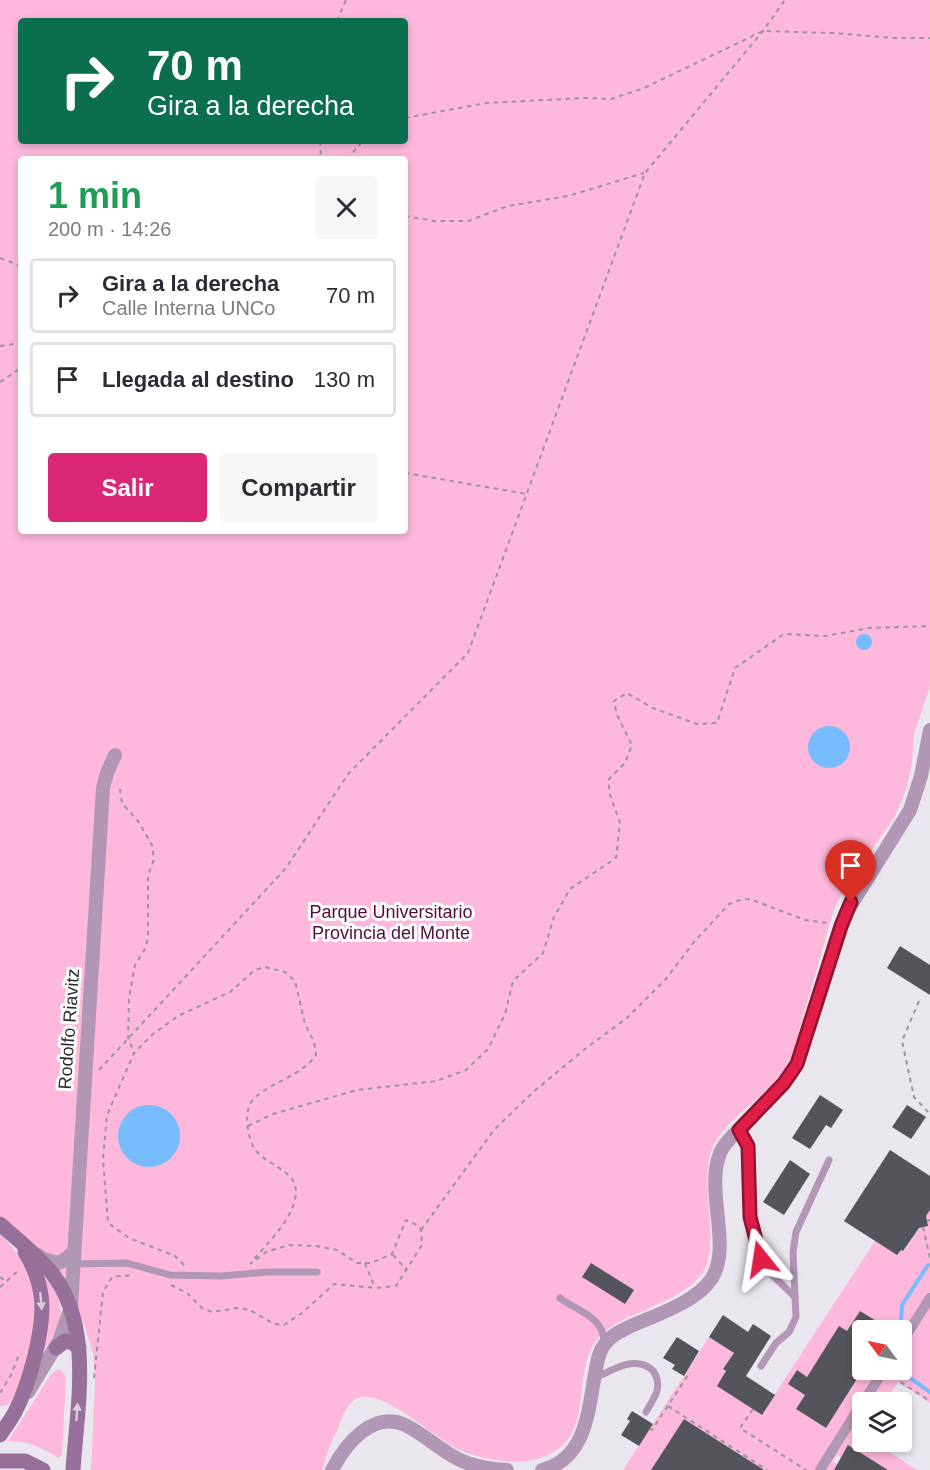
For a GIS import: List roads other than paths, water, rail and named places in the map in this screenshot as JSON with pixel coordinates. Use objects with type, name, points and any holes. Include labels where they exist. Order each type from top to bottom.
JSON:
[{"type":"main road","points":[[4,1227],[50,1271],[71,1307]]},
{"type":"main road","points":[[4,1227],[26,1254],[33,1267],[41,1295],[42,1310],[39,1335],[28,1377],[15,1412]]},
{"type":"main road","name":"Rodolfo Riavitz","points":[[71,1307],[79,1348],[73,1470]]},
{"type":"main road","points":[[56,1348],[65,1341],[73,1342],[79,1348]]},
{"type":"main road","name":"Rodolfo Riavitz","points":[[0,1435],[15,1412]]},
{"type":"main road","points":[[0,1461],[25,1461],[43,1470]]},
{"type":"street","points":[[542,1470],[557,1465],[578,1443],[586,1423],[594,1379],[604,1344],[618,1332],[698,1294],[711,1279],[716,1269],[719,1251],[716,1196],[718,1161],[726,1143],[784,1083],[797,1064],[841,926],[851,902],[910,810],[927,763],[930,730]]},
{"type":"street","name":"Rodolfo Riavitz","points":[[15,1412],[63,1335],[71,1307],[103,788],[115,755]]},
{"type":"street","points":[[4,1227],[43,1259],[63,1262],[74,1258]]},
{"type":"street","points":[[912,1326],[930,1298]]},
{"type":"street","points":[[820,1470],[852,1420]]},
{"type":"street","points":[[332,1470],[363,1430],[377,1422],[392,1421],[406,1425],[447,1453],[468,1464],[507,1470]]},
{"type":"lane","points":[[739,1130],[748,1146],[750,1217],[761,1259],[770,1273],[795,1297]]},
{"type":"lane","points":[[761,1366],[776,1343],[789,1332],[796,1317],[793,1252],[796,1232],[829,1160]]},
{"type":"lane","points":[[74,1258],[127,1263],[170,1275],[222,1276],[268,1272],[318,1272]]},
{"type":"lane","points":[[560,1298],[589,1315],[603,1332],[604,1344]]},
{"type":"lane","points":[[594,1379],[611,1370],[633,1363],[650,1368],[657,1377],[657,1392],[646,1412]]},
{"type":"water","points":[[864,634],[870,636],[872,642],[870,648],[864,650],[858,648],[856,642],[858,636]]},
{"type":"water","points":[[829,726],[844,732],[850,747],[844,762],[829,768],[814,762],[808,747],[814,732]]},
{"type":"water","points":[[143,1105],[155,1105],[171,1114],[178,1124],[180,1136],[178,1148],[171,1158],[155,1167],[143,1167],[132,1162],[123,1153],[118,1142],[118,1130],[123,1119],[132,1110]]},
{"type":"waterway","points":[[901,1320],[902,1305],[928,1265]]},
{"type":"waterway","points":[[912,1379],[930,1392]]},
{"type":"park label","name":"Parque Universitario Provincia del Monte","points":[[391,922]]}]
